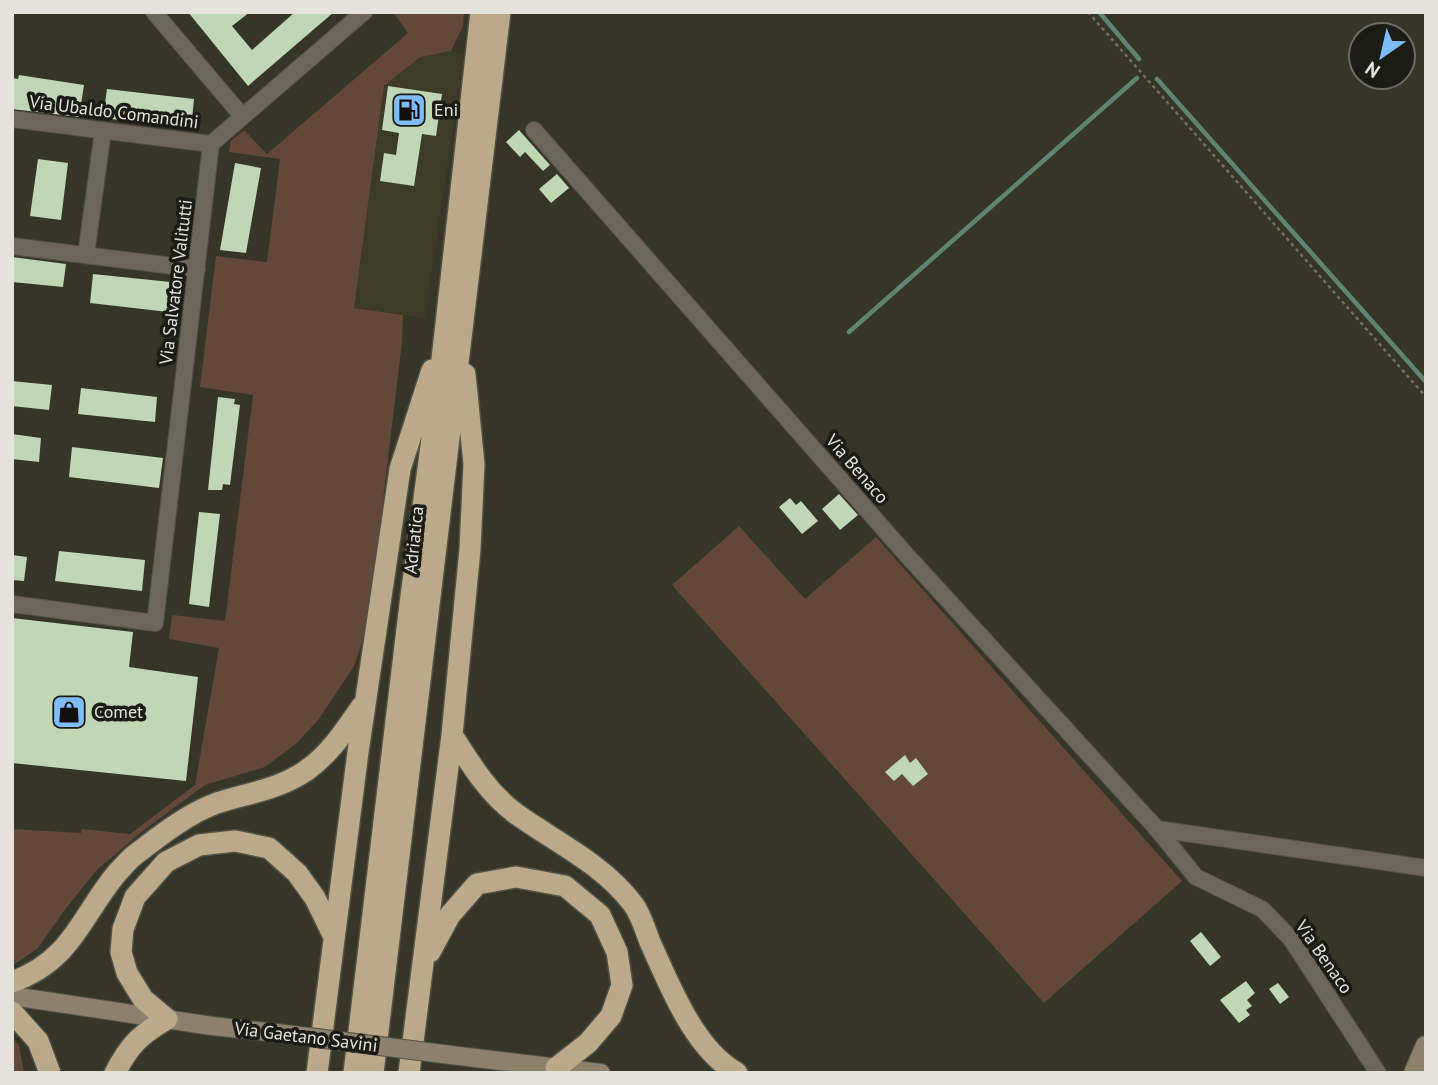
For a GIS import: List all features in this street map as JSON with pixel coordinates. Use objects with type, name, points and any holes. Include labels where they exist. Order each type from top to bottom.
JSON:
[{"type":"highway","name":"Adriatica","points":[[373,1073],[453,329],[481,12]]},
{"type":"highway","name":"Adriatica","points":[[354,1073],[453,329],[500,12]]},
{"type":"highway","points":[[317,1073],[365,701],[400,469],[453,329]]},
{"type":"highway","points":[[410,1073],[452,735],[470,549],[474,464],[453,329]]},
{"type":"highway","points":[[12,982],[33,974],[53,959],[80,930],[105,888],[132,856],[189,815],[218,803],[263,792],[306,770],[336,743],[365,701]]},
{"type":"highway","points":[[452,735],[485,785],[514,812],[600,870],[634,905],[677,999],[689,1019],[707,1048],[737,1073]]},
{"type":"highway","points":[[115,1073],[124,1056],[141,1035],[167,1019],[143,999],[127,973],[121,952],[123,929],[135,897],[166,862],[199,845],[234,841],[269,848],[298,873],[315,898],[334,937]]},
{"type":"highway","points":[[424,963],[450,915],[477,884],[516,877],[565,886],[600,915],[617,951],[622,985],[611,1016],[558,1070]]},
{"type":"highway","points":[[12,1012],[38,1041],[50,1073]]},
{"type":"main road","name":"Via Gaetano Savini","points":[[12,996],[167,1019],[558,1070],[601,1073]]},
{"type":"main road","points":[[1425,1043],[1426,1058]]},
{"type":"main road","points":[[1413,1073],[1425,1043]]},
{"type":"street","points":[[154,12],[242,116]]},
{"type":"street","points":[[211,144],[364,12]]},
{"type":"street","name":"Via Ubaldo Comandini","points":[[12,119],[211,144]]},
{"type":"street","name":"Via Benaco","points":[[534,130],[904,551],[1157,829],[1196,877],[1262,909],[1291,939],[1378,1073]]},
{"type":"street","points":[[86,255],[103,131]]},
{"type":"street","name":"Via Salvatore Valitutti","points":[[12,604],[155,624],[211,144]]},
{"type":"street","points":[[12,246],[197,269]]},
{"type":"street","points":[[1157,829],[1426,868]]},
{"type":"path","points":[[1088,12],[1426,397]]},
{"type":"shaded area","points":[[393,12],[464,12],[463,26],[451,51],[420,57],[384,86],[354,308],[403,315],[402,342],[364,636],[354,666],[319,719],[297,743],[265,767],[205,785],[144,830],[98,869],[38,948],[12,966],[12,829],[81,833],[82,829],[130,834],[195,785],[219,648],[169,639],[172,615],[225,621],[253,395],[200,387],[216,256],[267,262],[280,159],[229,152],[231,141],[244,130],[267,154],[408,33]]},
{"type":"shaded area","points":[[451,51],[464,54],[425,318],[354,308],[384,85],[420,57]]},
{"type":"shaded area","points":[[739,526],[805,599],[876,537],[1182,881],[1044,1003],[672,585]]},
{"type":"shaded area","points":[[12,1037],[19,1045],[24,1073],[12,1073]]},
{"type":"building","points":[[188,12],[250,12],[232,26],[252,50],[295,12],[334,12],[248,86]]},
{"type":"building","points":[[19,75],[84,85],[79,117],[12,109],[12,78],[18,79]]},
{"type":"building","points":[[388,86],[442,94],[436,136],[422,134],[414,186],[380,181],[384,153],[396,155],[399,133],[382,130]]},
{"type":"building","points":[[107,89],[194,99],[191,129],[103,118]]},
{"type":"building","points":[[519,130],[550,165],[543,171],[525,152],[520,157],[506,142]]},
{"type":"building","points":[[38,159],[68,163],[61,220],[30,216]]},
{"type":"building","points":[[235,163],[261,168],[246,253],[220,250]]},
{"type":"building","points":[[557,174],[569,188],[551,203],[539,189]]},
{"type":"building","points":[[12,257],[66,264],[63,287],[12,282]]},
{"type":"building","points":[[93,274],[180,283],[177,313],[90,303]]},
{"type":"building","points":[[12,381],[52,385],[49,410],[12,406]]},
{"type":"building","points":[[81,388],[157,397],[155,422],[78,414]]},
{"type":"building","points":[[218,397],[235,399],[234,404],[240,405],[230,485],[223,484],[222,490],[208,490]]},
{"type":"building","points":[[12,434],[41,438],[39,462],[12,459]]},
{"type":"building","points":[[72,447],[163,458],[159,488],[69,477]]},
{"type":"building","points":[[839,494],[858,515],[840,530],[822,509]]},
{"type":"building","points":[[790,498],[796,505],[801,501],[818,521],[802,534],[779,507]]},
{"type":"building","points":[[199,512],[220,514],[209,607],[189,604]]},
{"type":"building","points":[[59,551],[145,560],[142,591],[55,581]]},
{"type":"building","points":[[12,555],[27,557],[24,581],[12,580]]},
{"type":"building","points":[[12,618],[133,632],[129,667],[198,677],[186,781],[12,763]]},
{"type":"building","points":[[905,755],[910,763],[916,758],[928,774],[913,786],[902,774],[894,781],[885,772]]},
{"type":"building","points":[[1201,932],[1221,957],[1210,966],[1190,941]]},
{"type":"building","points":[[1246,981],[1255,993],[1247,1000],[1252,1006],[1246,1010],[1250,1015],[1239,1023],[1220,1000]]},
{"type":"building","points":[[1278,983],[1289,997],[1280,1004],[1269,989]]},
{"type":"waterway","points":[[1099,12],[1139,59]]},
{"type":"waterway","points":[[849,332],[1137,78]]},
{"type":"waterway","points":[[1157,79],[1426,382]]},
{"type":"place","name":"Eni","points":[[409,110]]},
{"type":"place","name":"Comet","points":[[69,712]]}]
